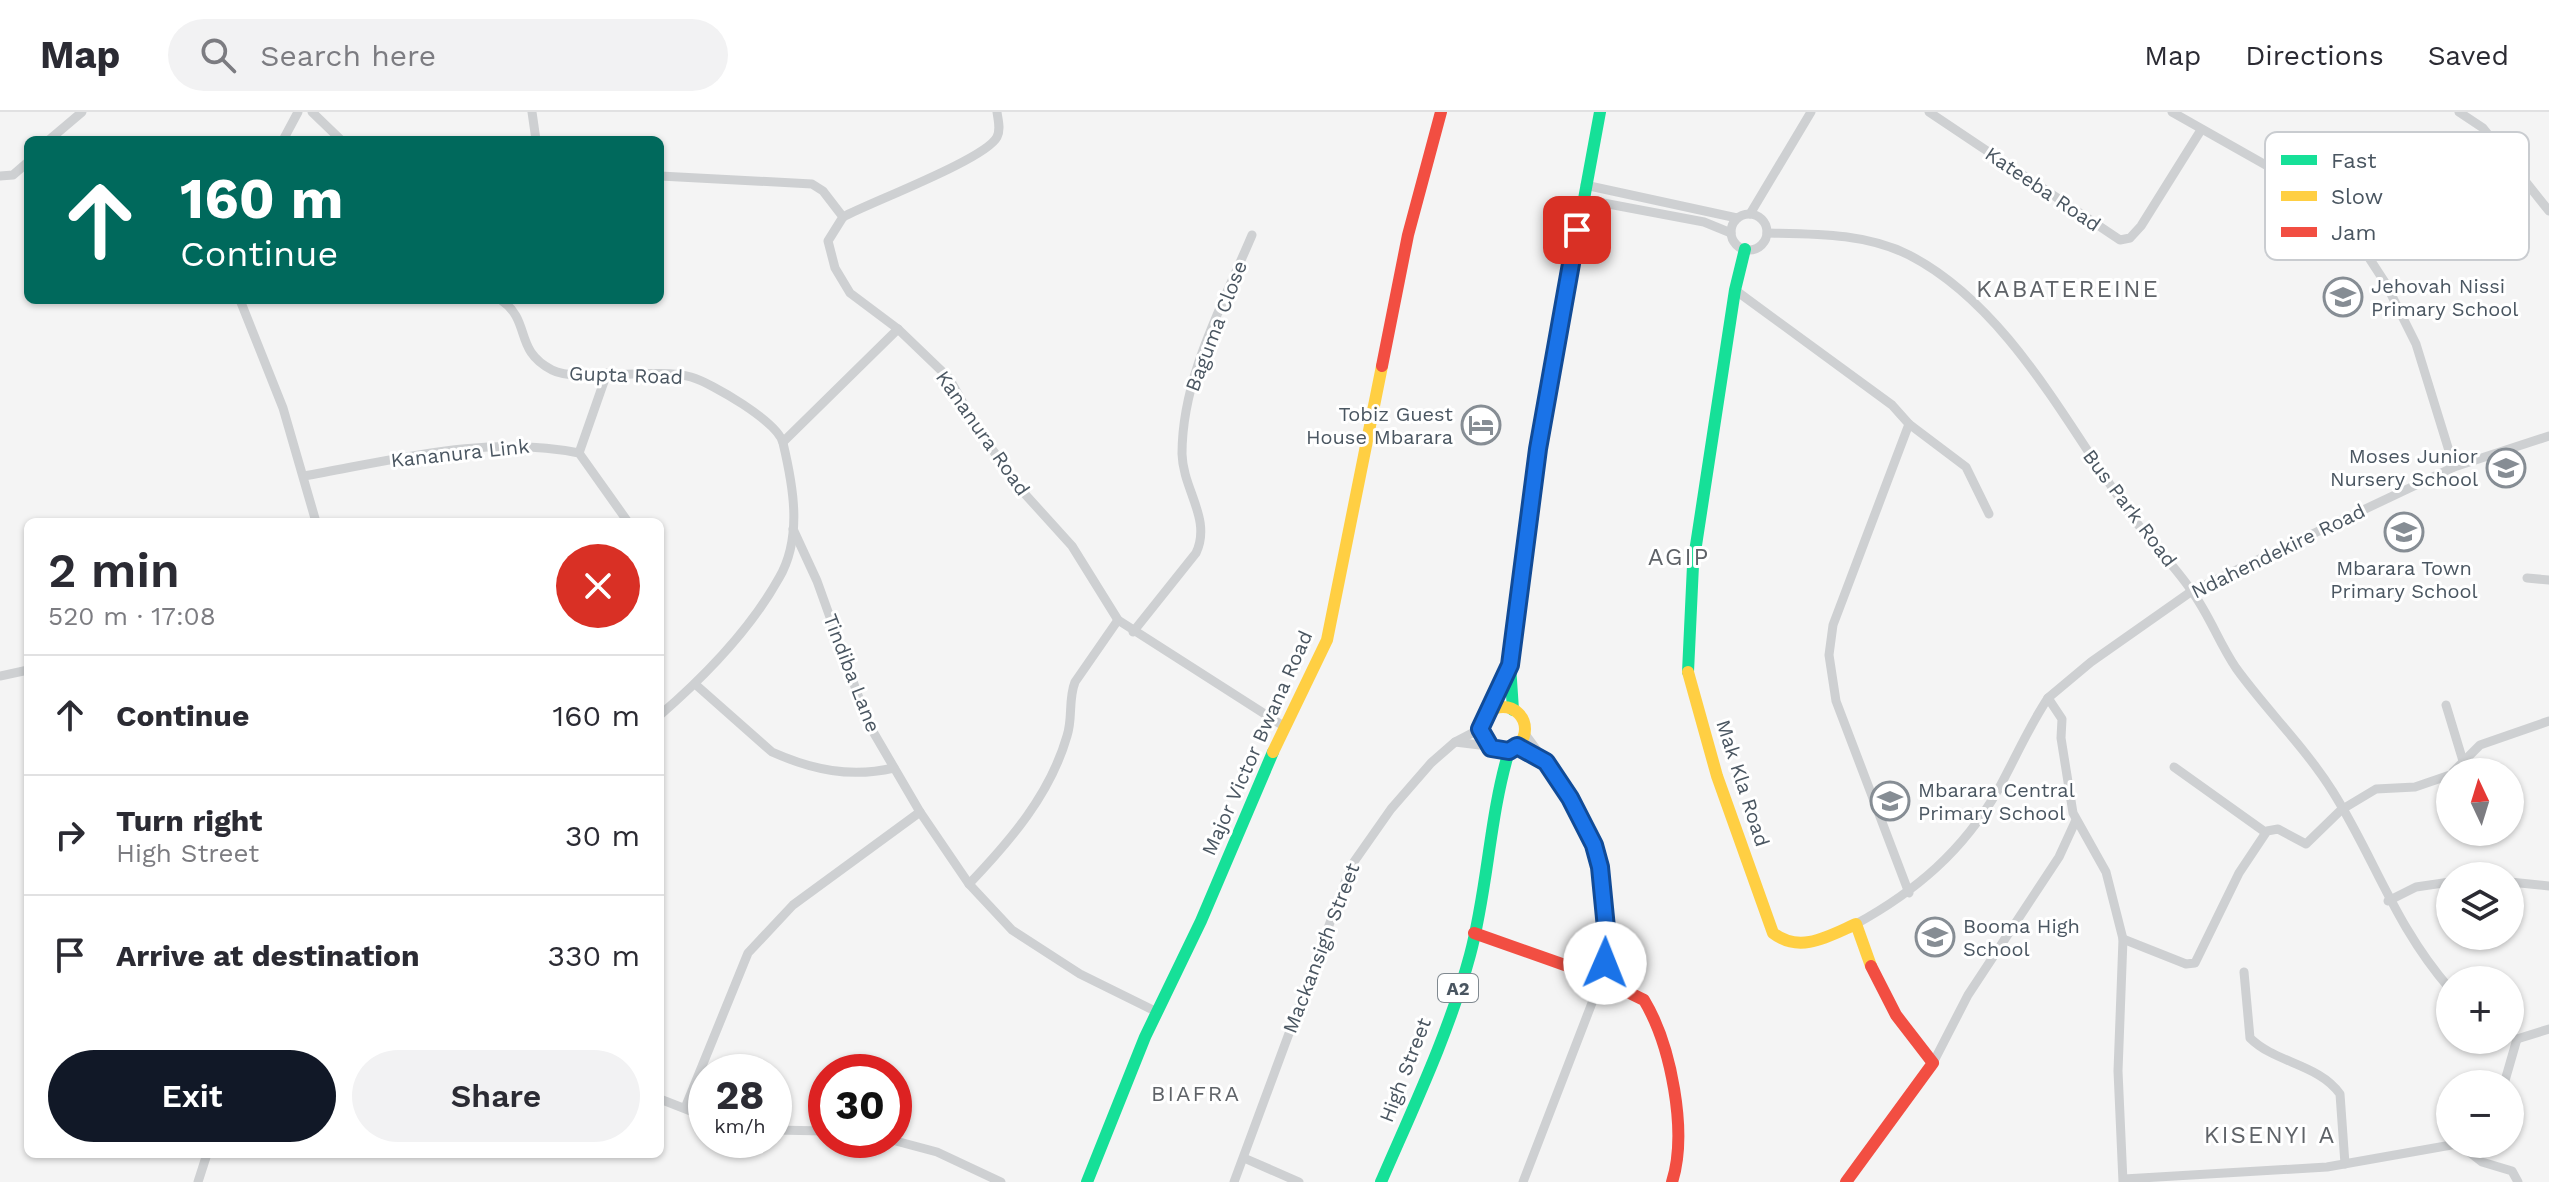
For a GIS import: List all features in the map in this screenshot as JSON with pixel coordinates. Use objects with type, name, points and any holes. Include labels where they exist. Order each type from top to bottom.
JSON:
[{"type":"street","points":[[54,136],[82,112]]},
{"type":"street","points":[[285,136],[298,112]]},
{"type":"street","points":[[312,112],[337,136]]},
{"type":"street","points":[[532,112],[535,136]]},
{"type":"street","points":[[664,176],[812,184],[823,191],[843,217],[912,186],[989,145],[997,138],[997,112]]},
{"type":"street","name":"Major Victor Bwana Road","points":[[1087,1182],[1157,1012],[1199,925],[1261,773],[1317,667],[1327,640],[1408,235],[1441,112]]},
{"type":"street","points":[[1513,710],[1510,665],[1538,449],[1600,112]]},
{"type":"street","points":[[1750,214],[1811,112]]},
{"type":"street","name":"Kateeba Road","points":[[1929,112],[2120,240],[2130,238],[2141,226],[2201,130]]},
{"type":"street","points":[[2172,112],[2265,165]]},
{"type":"street","points":[[2459,112],[2486,132]]},
{"type":"street","points":[[0,176],[13,175],[24,165]]},
{"type":"street","points":[[1582,199],[1704,222],[1731,233],[1737,245],[1745,249],[1760,246],[1767,233],[1763,220],[1750,214],[1737,218],[1585,185]]},
{"type":"street","points":[[2529,186],[2549,211]]},
{"type":"street","name":"Kananura Road","points":[[843,217],[828,241],[835,268],[850,293],[898,329],[949,378],[978,430],[1024,493],[1072,546],[1118,620],[1285,727]]},
{"type":"street","points":[[1731,233],[1737,218]]},
{"type":"street","name":"Bus Park Road","points":[[1767,233],[1831,236],[1885,244],[1912,256],[1983,311],[2017,346],[2134,520],[2192,591],[2239,671],[2305,752],[2341,810],[2388,901],[2436,973]]},
{"type":"street","name":"Baguma Close","points":[[1133,632],[1196,553],[1203,538],[1203,522],[1183,469],[1188,398],[1200,359],[1252,235]]},
{"type":"street","name":"Mak Kla Road","points":[[1745,249],[1735,290],[1693,565],[1688,672],[1717,776],[1773,933],[1780,941],[1808,943],[1856,924]]},
{"type":"street","points":[[2370,260],[2416,344],[2454,467]]},
{"type":"street","points":[[1735,290],[1892,405],[1909,424],[1966,467],[1989,514]]},
{"type":"street","points":[[242,304],[283,408],[315,518]]},
{"type":"street","name":"Gupta Road","points":[[506,304],[518,314],[527,351],[556,373],[692,377],[728,392],[783,442]]},
{"type":"street","points":[[664,711],[695,684],[757,612],[780,577],[789,555],[794,500],[783,442],[898,329]]},
{"type":"street","points":[[607,373],[579,453],[625,518]]},
{"type":"street","points":[[1909,424],[1833,625],[1829,655],[1836,701],[1909,893]]},
{"type":"street","name":"Ndahendekire Road","points":[[1856,924],[1909,893],[1935,872],[1971,832],[1998,789],[2027,729],[2048,698],[2091,662],[2192,591],[2454,467],[2549,436]]},
{"type":"street","name":"Kananura Link","points":[[304,476],[439,452],[497,446],[540,445],[579,453]]},
{"type":"street","name":"Tindiba Lane","points":[[793,529],[817,581],[868,723],[920,812],[969,884],[1012,930],[1080,974],[1157,1012]]},
{"type":"street","points":[[2527,578],[2549,580]]},
{"type":"street","points":[[969,884],[1011,839],[1054,771],[1069,732],[1071,693],[1075,682],[1118,620]]},
{"type":"street","points":[[1480,729],[1510,665]]},
{"type":"street","points":[[0,676],[24,671]]},
{"type":"street","points":[[695,684],[772,752],[786,758],[847,774],[894,768]]},
{"type":"street","points":[[2048,698],[2062,719],[2061,738],[2076,820],[2106,872],[2123,939],[2118,1071],[2124,1181],[2345,1164],[2436,1148]]},
{"type":"street","points":[[2446,705],[2462,758]]},
{"type":"street","points":[[1489,712],[1497,708],[1513,710],[1523,720],[1525,734],[1579,814],[1600,867],[1606,928],[1602,977],[1523,1182]]},
{"type":"street","points":[[2466,758],[2480,745],[2549,721]]},
{"type":"street","name":"A2","points":[[1480,729],[1489,747]]},
{"type":"street","name":"Mackansigh Street","points":[[1234,1182],[1324,931],[1351,866],[1391,809],[1455,742],[1480,729]]},
{"type":"street","name":"A2","points":[[1513,748],[1525,734]]},
{"type":"street","points":[[1455,742],[1513,748],[1540,756]]},
{"type":"street","name":"High Street","points":[[1489,747],[1498,784]]},
{"type":"street","name":"High Street","points":[[1381,1182],[1422,1090],[1474,933],[1498,784],[1513,748]]},
{"type":"street","points":[[2174,767],[2265,832]]},
{"type":"street","points":[[2123,939],[2186,964],[2195,963],[2239,873],[2265,832],[2278,829],[2306,844],[2341,810],[2376,789],[2415,787],[2436,779]]},
{"type":"street","points":[[685,1108],[748,953],[793,905],[920,812]]},
{"type":"street","points":[[1846,1182],[1933,1063],[1968,995],[2059,857],[2076,820]]},
{"type":"street","points":[[2524,883],[2549,886]]},
{"type":"street","points":[[2388,901],[2416,887],[2436,884]]},
{"type":"street","points":[[1856,924],[1869,965],[1887,1003],[1910,1038],[1933,1063]]},
{"type":"street","points":[[1474,933],[1602,977],[1639,994],[1653,1021],[1682,1131],[1682,1145],[1672,1182]]},
{"type":"street","points":[[2244,972],[2250,1038],[2312,1070],[2334,1085],[2340,1094],[2345,1164]]},
{"type":"street","points":[[2524,1035],[2549,1029]]},
{"type":"street","points":[[664,1100],[688,1109]]},
{"type":"street","points":[[912,1145],[937,1152],[1001,1182]]},
{"type":"street","points":[[198,1182],[206,1158]]},
{"type":"street","points":[[1244,1158],[1299,1182]]},
{"type":"street","points":[[2477,1158],[2512,1171],[2518,1182]]},
{"type":"traffic: fast","points":[[1513,710],[1510,665],[1538,449],[1600,112]]},
{"type":"traffic: fast","points":[[1688,672],[1693,565],[1735,290],[1745,249]]},
{"type":"traffic: fast","points":[[1381,1182],[1430,1070],[1470,955],[1509,751]]},
{"type":"traffic: fast","points":[[1087,1182],[1145,1037],[1201,921],[1273,752]]},
{"type":"traffic: slow","points":[[1273,752],[1327,640],[1382,366]]},
{"type":"traffic: slow","points":[[1489,712],[1508,669]]},
{"type":"traffic: slow","points":[[1688,672],[1717,776],[1773,933],[1783,939],[1804,943],[1825,938],[1856,924],[1871,966]]},
{"type":"traffic: slow","points":[[1503,707],[1519,713],[1525,729],[1519,745],[1503,751],[1487,745],[1481,729],[1487,713],[1503,707]]},
{"type":"traffic: jam","points":[[1382,366],[1408,235],[1441,112]]},
{"type":"traffic: jam","points":[[1474,933],[1593,975],[1644,1000],[1662,1040],[1674,1089],[1678,1139],[1672,1182]]},
{"type":"traffic: jam","points":[[1846,1182],[1933,1063],[1896,1015],[1871,966]]},
{"type":"place","name":"Jehovah Nissi Primary School","points":[[2343,297]]},
{"type":"place","name":"Tobiz Guest House Mbarara","points":[[1481,425]]},
{"type":"place","name":"Moses Junior Nursery School","points":[[2506,468]]},
{"type":"place","name":"Mbarara Town Primary School","points":[[2404,532]]},
{"type":"place","name":"Mbarara Central Primary School","points":[[1890,801]]},
{"type":"place","name":"Booma High School","points":[[1935,937]]},
{"type":"district","name":"KABATEREINE","points":[[2068,289]]},
{"type":"district","name":"AGIP","points":[[1679,557]]},
{"type":"district","name":"BIAFRA","points":[[1196,1093]]},
{"type":"district","name":"KISENYI A","points":[[2270,1135]]},
{"type":"route","points":[[1577,230],[1538,449],[1510,665],[1480,729],[1482,738],[1491,748],[1509,751],[1517,746],[1540,756],[1579,814],[1594,845],[1600,867],[1606,928],[1605,963]]}]
